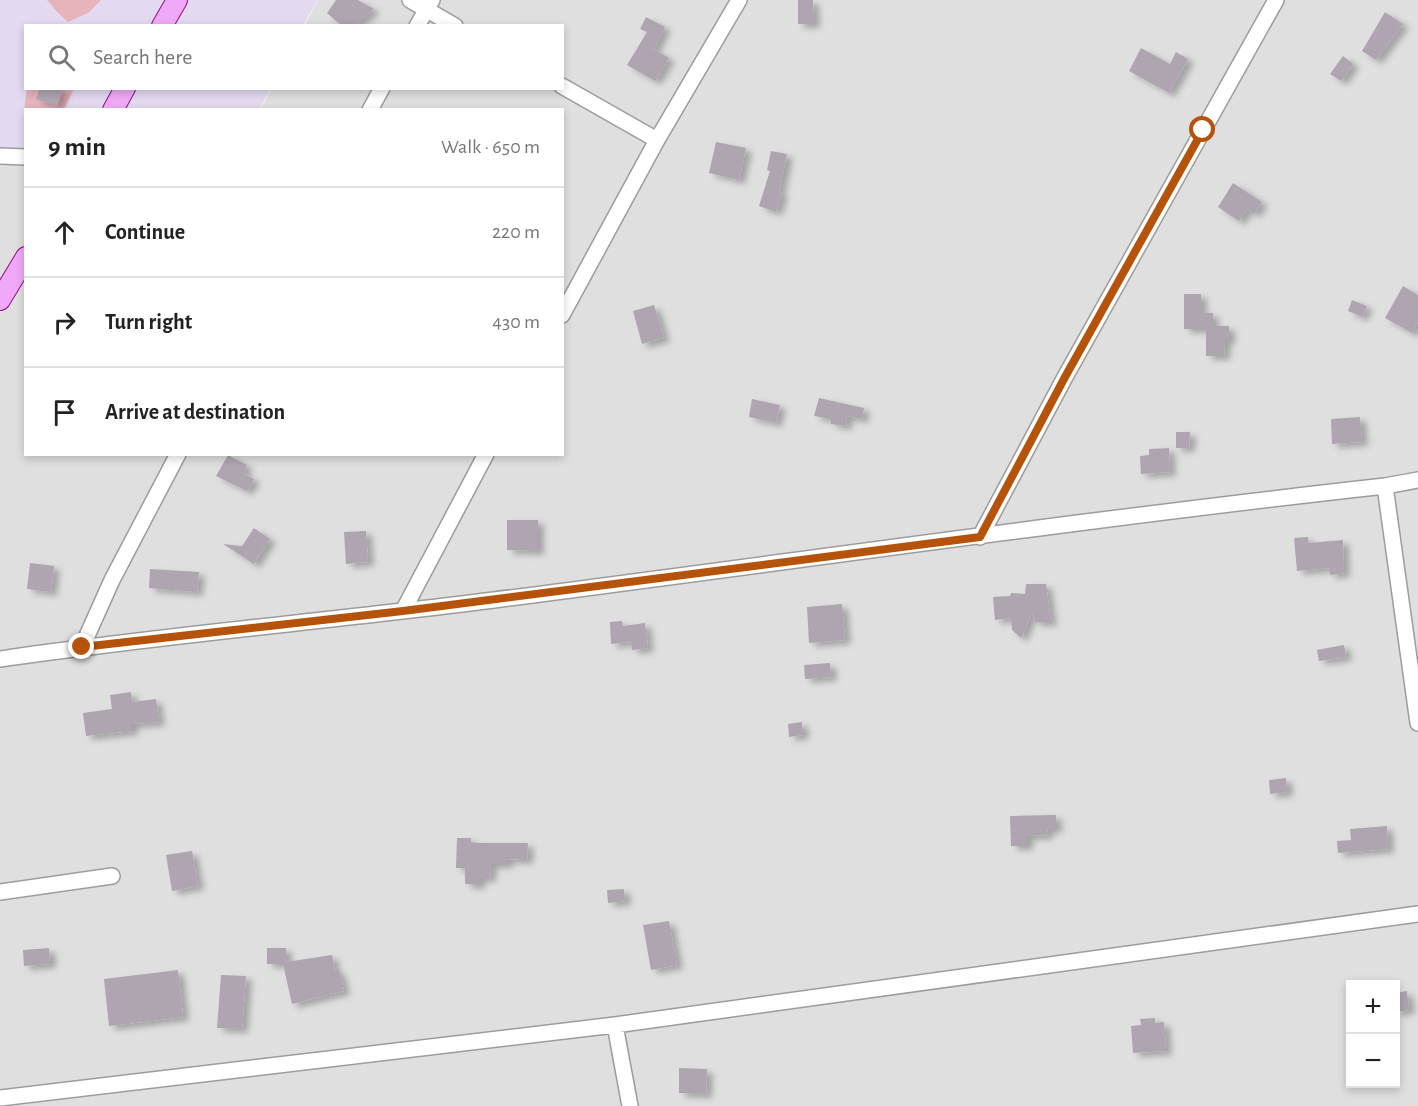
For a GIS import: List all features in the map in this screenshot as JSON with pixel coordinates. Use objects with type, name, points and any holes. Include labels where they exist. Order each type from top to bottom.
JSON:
[{"type":"main road","points":[[163,24],[177,0]]},
{"type":"main road","points":[[114,108],[124,90]]},
{"type":"main road","points":[[0,300],[24,261]]},
{"type":"street","points":[[410,0],[429,5],[453,24]]},
{"type":"street","points":[[564,311],[657,140],[739,0]]},
{"type":"street","points":[[980,537],[1065,377],[1276,0]]},
{"type":"street","points":[[418,24],[429,5]]},
{"type":"street","points":[[564,87],[657,140]]},
{"type":"street","points":[[371,108],[381,90]]},
{"type":"street","points":[[0,156],[24,157]]},
{"type":"street","points":[[82,647],[112,580],[177,456]]},
{"type":"street","points":[[403,611],[485,456]]},
{"type":"street","points":[[0,659],[82,647],[403,611],[1418,480]]},
{"type":"street","points":[[1385,486],[1418,723]]},
{"type":"street","points":[[0,892],[112,876]]},
{"type":"street","points":[[0,1098],[615,1025],[1418,914]]},
{"type":"street","points":[[615,1025],[630,1106]]},
{"type":"shaded area","points":[[0,0],[317,0],[304,24],[24,24],[24,90],[269,90],[260,108],[24,108],[24,153],[0,152]]},
{"type":"shaded area","points":[[47,0],[101,0],[88,13],[68,22]]},
{"type":"shaded area","points":[[318,0],[1418,0],[1418,1106],[0,1106],[0,162],[24,162],[24,456],[564,456],[564,108],[262,108],[271,90],[564,90],[564,24],[306,24]]},
{"type":"shaded area","points":[[27,90],[74,90],[64,108],[24,108]]},
{"type":"building","points":[[336,0],[358,0],[374,9],[356,24],[340,24],[327,13]]},
{"type":"building","points":[[798,0],[813,0],[814,24],[798,24]]},
{"type":"building","points":[[1385,12],[1403,24],[1376,60],[1362,51]]},
{"type":"building","points":[[646,17],[665,27],[654,49],[669,58],[655,81],[627,65],[647,32],[640,29]]},
{"type":"building","points":[[1141,48],[1170,64],[1176,52],[1188,59],[1169,93],[1129,71]]},
{"type":"building","points":[[1343,56],[1353,64],[1341,81],[1330,74]]},
{"type":"building","points":[[39,90],[62,90],[57,106],[36,99]]},
{"type":"building","points":[[716,142],[746,148],[739,180],[709,173]]},
{"type":"building","points":[[771,151],[787,154],[779,192],[782,193],[776,212],[759,206],[770,171],[767,170]]},
{"type":"building","points":[[1233,183],[1262,202],[1254,214],[1247,209],[1239,221],[1218,207]]},
{"type":"building","points":[[1403,286],[1418,295],[1418,322],[1412,333],[1385,318]]},
{"type":"building","points":[[1184,294],[1201,294],[1201,313],[1213,313],[1213,326],[1229,326],[1229,340],[1225,340],[1224,356],[1206,356],[1206,329],[1184,329]]},
{"type":"building","points":[[1352,300],[1367,306],[1362,317],[1348,311]]},
{"type":"building","points":[[654,305],[664,338],[642,344],[633,311]]},
{"type":"building","points":[[819,398],[864,408],[862,419],[847,416],[846,426],[831,424],[831,419],[814,416]]},
{"type":"building","points":[[752,399],[780,405],[776,423],[749,417]]},
{"type":"building","points":[[1360,417],[1362,442],[1332,444],[1331,419]]},
{"type":"building","points":[[1176,432],[1190,432],[1189,448],[1176,448]]},
{"type":"building","points":[[1169,448],[1170,472],[1141,474],[1140,456],[1149,455],[1149,449]]},
{"type":"building","points":[[227,456],[230,456],[247,465],[243,473],[254,479],[247,491],[216,476]]},
{"type":"building","points":[[507,520],[538,520],[538,551],[507,550]]},
{"type":"building","points":[[254,528],[270,539],[254,564],[223,544],[242,546]]},
{"type":"building","points":[[366,531],[368,562],[346,564],[344,532]]},
{"type":"building","points":[[1308,537],[1308,543],[1343,540],[1344,573],[1330,575],[1329,568],[1297,571],[1294,538]]},
{"type":"building","points":[[30,563],[54,566],[51,592],[27,589]]},
{"type":"building","points":[[150,569],[199,572],[197,592],[149,588]]},
{"type":"building","points":[[1026,584],[1046,584],[1051,622],[1035,622],[1032,613],[1021,638],[1012,630],[1011,618],[995,620],[993,597],[1010,596],[1011,593],[1025,594]]},
{"type":"building","points":[[842,604],[845,640],[809,643],[807,607]]},
{"type":"building","points":[[622,621],[623,626],[645,623],[648,648],[632,650],[631,642],[611,644],[610,622]]},
{"type":"building","points":[[1344,645],[1346,657],[1319,661],[1317,650]]},
{"type":"building","points":[[830,663],[831,677],[805,679],[804,665]]},
{"type":"building","points":[[131,692],[132,702],[156,699],[159,722],[132,724],[132,731],[86,736],[83,713],[112,709],[110,695]]},
{"type":"building","points":[[802,722],[803,735],[789,737],[788,724]]},
{"type":"building","points":[[1286,778],[1287,792],[1270,794],[1269,780]]},
{"type":"building","points":[[1056,815],[1056,829],[1047,829],[1048,835],[1027,836],[1027,846],[1011,846],[1010,816]]},
{"type":"building","points":[[1387,826],[1388,849],[1338,853],[1337,841],[1351,840],[1350,829]]},
{"type":"building","points":[[457,838],[471,838],[471,842],[476,843],[528,843],[527,860],[507,859],[507,864],[491,864],[490,878],[479,878],[479,885],[465,884],[465,868],[456,868]]},
{"type":"building","points":[[192,851],[198,886],[172,891],[166,855]]},
{"type":"building","points":[[624,889],[625,901],[608,903],[607,890]]},
{"type":"building","points":[[669,921],[677,965],[651,970],[643,925]]},
{"type":"building","points":[[49,948],[50,964],[24,966],[23,950]]},
{"type":"building","points":[[267,948],[286,948],[286,962],[332,955],[335,971],[339,970],[344,991],[292,1004],[283,964],[267,964]]},
{"type":"building","points":[[178,970],[183,1017],[109,1026],[104,979]]},
{"type":"building","points":[[221,975],[246,976],[242,1029],[217,1028]]},
{"type":"building","points":[[1407,991],[1409,1010],[1400,1011],[1400,992]]},
{"type":"building","points":[[1155,1018],[1155,1023],[1164,1022],[1166,1051],[1133,1053],[1131,1026],[1141,1025],[1140,1019]]},
{"type":"building","points":[[679,1068],[707,1069],[706,1094],[679,1093]]},
{"type":"route","points":[[82,647],[403,611],[980,537],[1065,377],[1203,130]]}]
